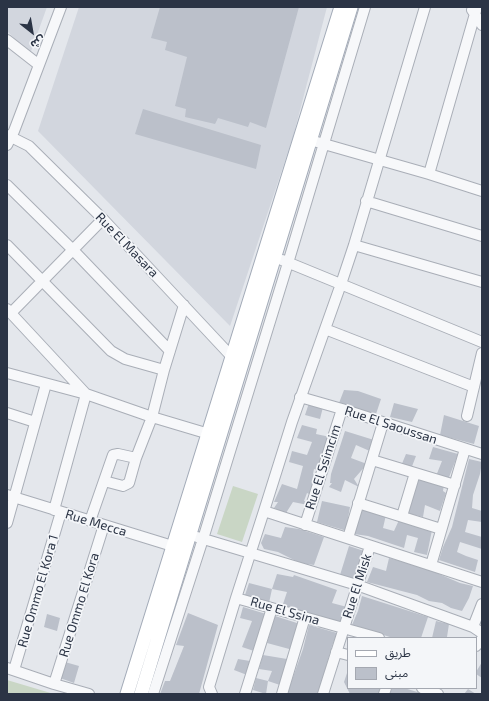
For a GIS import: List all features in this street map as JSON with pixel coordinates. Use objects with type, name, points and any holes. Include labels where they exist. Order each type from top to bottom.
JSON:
[{"type":"main road","points":[[148,690],[179,548],[237,359],[340,7]]},
{"type":"main road","points":[[183,534],[209,434],[274,258],[351,7]]},
{"type":"main road","points":[[127,694],[179,548]]},
{"type":"street","points":[[8,139],[61,7]]},
{"type":"street","points":[[148,690],[203,539],[365,7]]},
{"type":"street","points":[[212,694],[209,687],[236,598],[300,398],[354,245],[378,160],[425,7]]},
{"type":"street","points":[[429,174],[473,9]]},
{"type":"street","points":[[473,9],[482,25]]},
{"type":"street","points":[[8,42],[39,65]]},
{"type":"street","name":"Rue El Masara","points":[[8,139],[29,146],[103,219],[184,306],[237,359]]},
{"type":"street","points":[[309,140],[429,174],[482,191]]},
{"type":"street","points":[[7,185],[74,250],[170,351]]},
{"type":"street","points":[[366,201],[482,236]]},
{"type":"street","points":[[86,394],[9,311],[43,281],[103,219]]},
{"type":"street","points":[[7,245],[117,356],[164,370]]},
{"type":"street","points":[[354,245],[482,282]]},
{"type":"street","points":[[274,258],[482,342]]},
{"type":"street","points":[[104,481],[123,486],[129,483],[136,458],[152,417],[164,370],[184,306]]},
{"type":"street","points":[[325,329],[474,388]]},
{"type":"street","points":[[467,416],[482,353]]},
{"type":"street","points":[[7,373],[86,394],[152,417],[209,434]]},
{"type":"street","points":[[7,523],[11,496],[46,384]]},
{"type":"street","name":"Rue Ommo El Kora 1","points":[[11,669],[58,511],[86,394]]},
{"type":"street","name":"Rue El Saoussan","points":[[300,398],[342,409],[482,454]]},
{"type":"street","name":"Rue El Ssimcim","points":[[305,525],[342,409]]},
{"type":"street","points":[[7,413],[35,422]]},
{"type":"street","points":[[348,538],[383,423]]},
{"type":"street","points":[[431,565],[465,449]]},
{"type":"street","points":[[90,521],[112,458],[115,454],[136,458]]},
{"type":"street","points":[[372,460],[455,485]]},
{"type":"street","points":[[402,516],[415,473]]},
{"type":"street","name":"Rue Mecca","points":[[11,496],[179,548]]},
{"type":"street","points":[[358,503],[441,529]]},
{"type":"street","points":[[264,511],[482,582]]},
{"type":"street","name":"Rue Ommo El Kora","points":[[54,684],[104,525]]},
{"type":"street","points":[[183,534],[357,585],[473,628],[482,633]]},
{"type":"street","name":"Rue El Misk","points":[[325,693],[336,652],[370,546]]},
{"type":"street","name":"Rue El Ssina","points":[[236,598],[376,637]]},
{"type":"street","points":[[473,628],[482,604]]},
{"type":"street","points":[[245,694],[272,608]]},
{"type":"street","points":[[282,694],[305,617]]},
{"type":"street","points":[[336,652],[347,655]]},
{"type":"street","points":[[11,669],[89,694]]},
{"type":"street","points":[[425,689],[438,694]]},
{"type":"shaded area","points":[[7,7],[47,7],[30,54],[7,31]]},
{"type":"shaded area","points":[[79,7],[327,7],[293,137],[230,326],[38,131]]},
{"type":"green space","points":[[233,486],[258,494],[242,542],[217,534]]},
{"type":"green space","points":[[7,680],[54,694],[7,694]]},
{"type":"building","points":[[160,7],[299,7],[266,128],[250,122],[248,127],[218,118],[215,124],[185,117],[186,109],[175,106],[187,57],[165,50],[167,42],[151,38]]},
{"type":"building","points":[[143,109],[261,145],[256,169],[135,134]]},
{"type":"building","points":[[344,390],[358,391],[381,399],[376,414],[339,403]]},
{"type":"building","points":[[309,403],[323,407],[320,419],[305,415]]},
{"type":"building","points":[[394,403],[418,409],[412,422],[390,417]]},
{"type":"building","points":[[444,415],[479,426],[474,444],[440,435]]},
{"type":"building","points":[[302,425],[317,429],[316,434],[330,437],[319,470],[314,469],[313,474],[316,476],[311,495],[307,493],[304,501],[310,502],[308,505],[293,502],[286,513],[274,508],[278,502],[274,502],[282,484],[297,489],[303,466],[289,462],[292,451],[307,455],[312,442],[297,438]]},
{"type":"building","points":[[345,431],[374,440],[372,452],[356,445],[351,458],[367,464],[354,479],[359,487],[345,480],[341,492],[329,487],[332,483],[330,483],[331,474]]},
{"type":"building","points":[[433,447],[458,454],[448,480],[436,476],[442,461],[429,459]]},
{"type":"building","points":[[406,454],[416,456],[411,469],[401,466]]},
{"type":"building","points":[[469,459],[482,462],[480,474],[473,495],[472,508],[482,511],[482,522],[468,520],[465,532],[482,537],[482,549],[460,542],[457,552],[478,560],[475,572],[439,560],[452,527]]},
{"type":"building","points":[[418,479],[444,485],[443,491],[446,493],[440,511],[425,505],[423,517],[407,513]]},
{"type":"building","points":[[322,501],[350,507],[347,531],[317,522]]},
{"type":"building","points":[[362,509],[386,515],[383,528],[394,531],[399,520],[432,530],[427,555],[414,552],[418,538],[407,535],[404,548],[368,536],[354,534]]},
{"type":"building","points":[[285,527],[299,529],[324,537],[314,565],[300,563],[278,552],[264,549],[261,543],[265,534],[281,538]]},
{"type":"building","points":[[349,546],[364,551],[354,579],[340,575]]},
{"type":"building","points":[[389,558],[425,568],[460,583],[473,586],[462,611],[451,608],[442,603],[429,601],[417,595],[367,582],[373,567],[386,571]]},
{"type":"building","points":[[277,574],[293,577],[294,575],[337,590],[332,603],[347,607],[342,623],[282,607],[287,592],[272,589]]},
{"type":"building","points":[[249,583],[272,589],[269,603],[245,595]]},
{"type":"building","points":[[362,596],[428,617],[421,637],[390,637],[352,625]]},
{"type":"building","points":[[243,607],[266,614],[254,651],[242,647],[252,621],[240,618]]},
{"type":"building","points":[[188,613],[218,625],[199,694],[160,694],[165,681],[170,681],[184,646],[176,645]]},
{"type":"building","points":[[47,614],[60,618],[57,631],[44,627]]},
{"type":"building","points":[[275,616],[300,624],[293,650],[267,643]]},
{"type":"building","points":[[436,621],[449,624],[447,637],[432,637]]},
{"type":"building","points":[[309,625],[337,633],[318,694],[287,694],[303,649]]},
{"type":"building","points":[[263,655],[287,659],[280,685],[268,681],[272,671],[259,669]]},
{"type":"building","points":[[238,659],[250,661],[247,675],[234,670]]},
{"type":"building","points":[[65,662],[79,666],[74,683],[60,678]]},
{"type":"building","points":[[482,662],[482,678],[477,675],[477,670]]},
{"type":"building","points":[[347,673],[347,688],[344,682]]},
{"type":"building","points":[[256,678],[268,681],[266,694],[253,690]]},
{"type":"building","points":[[348,689],[381,689],[380,694],[350,694]]},
{"type":"building","points":[[392,689],[407,689],[424,694],[390,694]]},
{"type":"building","points":[[468,689],[476,694],[464,694]]}]
